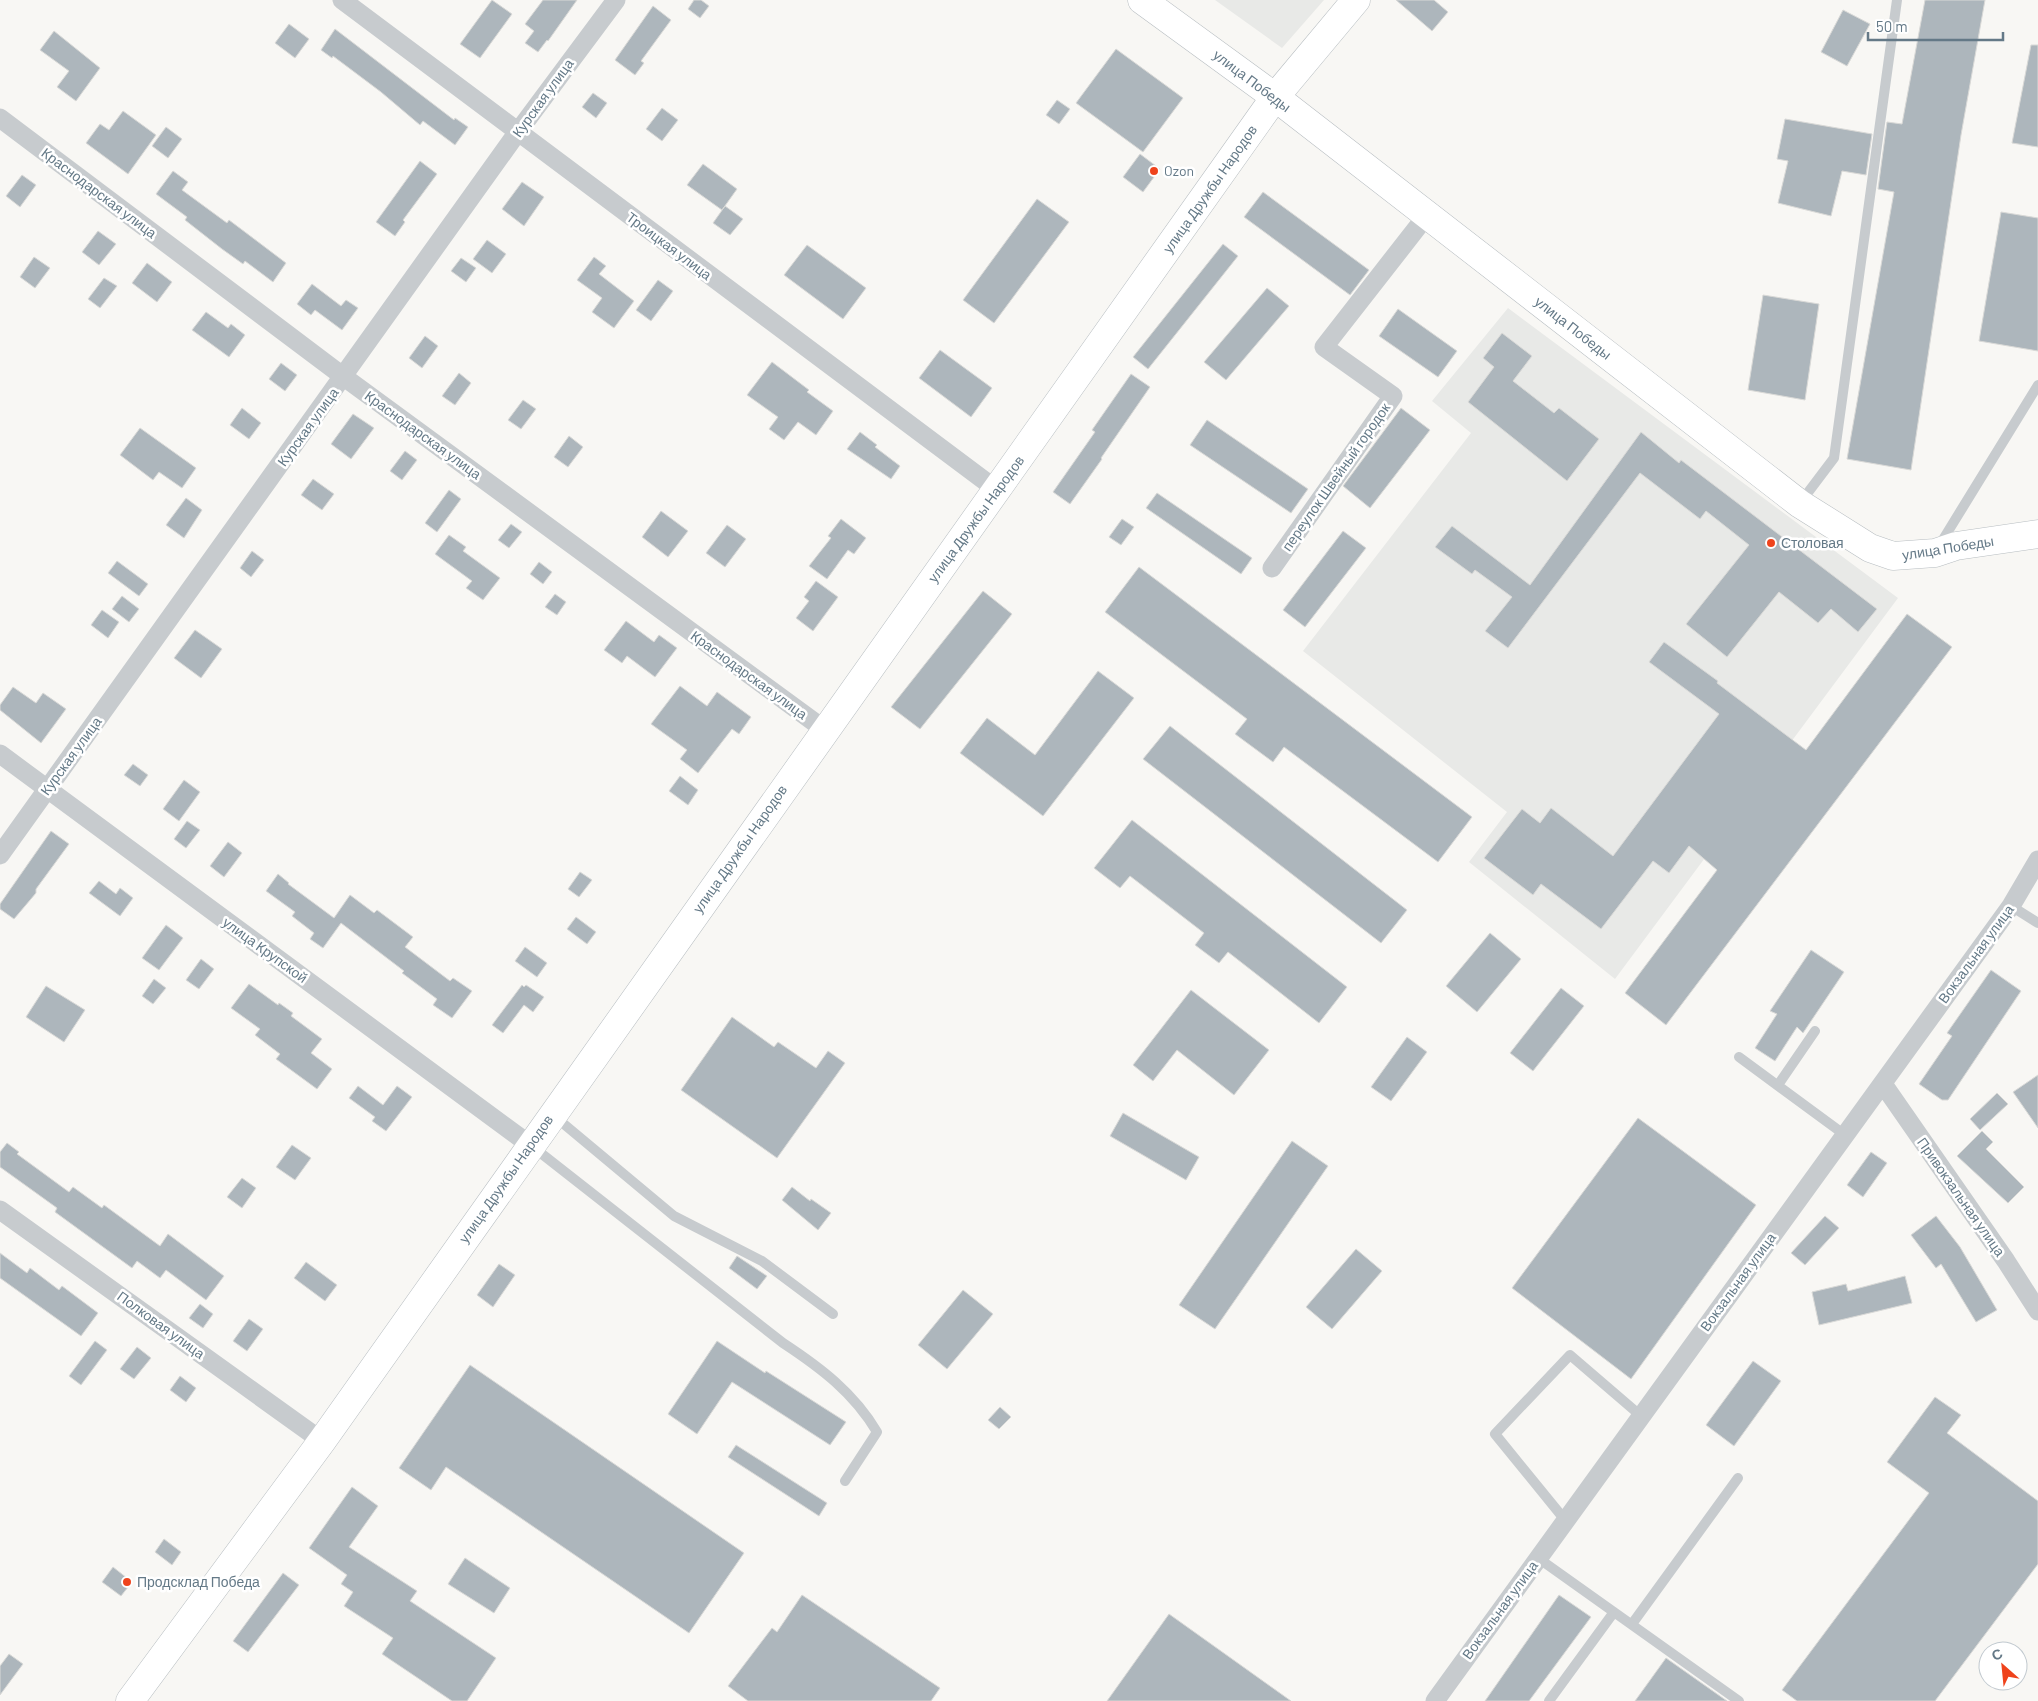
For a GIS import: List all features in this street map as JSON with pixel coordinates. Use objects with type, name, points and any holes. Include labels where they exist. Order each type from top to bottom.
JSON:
[{"type":"street","name":"Троицкая улица","points":[[342,0],[517,133],[997,490]]},
{"type":"street","name":"Курская улица","points":[[0,855],[517,133],[616,0]]},
{"type":"street","name":"улица Победы","points":[[1142,0],[1274,97],[1800,504],[1870,548],[1893,556],[1934,553],[1956,546],[2038,534]]},
{"type":"street","name":"улица Дружбы Народов","points":[[130,1701],[322,1440],[1274,97],[1356,0]]},
{"type":"street","name":"Краснодарская улица","points":[[0,118],[344,377],[825,730]]},
{"type":"street","name":"переулок Швейный городок","points":[[1272,568],[1393,396],[1324,347],[1427,215]]},
{"type":"street","name":"улица Крупской","points":[[0,754],[530,1145]]},
{"type":"street","name":"Вокзальная улица","points":[[1434,1701],[2011,906],[2038,860]]},
{"type":"street","name":"Привокзальная улица","points":[[1883,1084],[2006,1261],[2038,1311]]},
{"type":"street","name":"Полковая улица","points":[[0,1210],[322,1440]]},
{"type":"lane","points":[[1800,504],[1834,458],[1898,0]]},
{"type":"lane","points":[[1934,553],[2038,385]]},
{"type":"lane","points":[[2011,906],[2038,923]]},
{"type":"lane","points":[[1778,1085],[1815,1031]]},
{"type":"lane","points":[[1739,1057],[1845,1135]]},
{"type":"lane","points":[[552,1114],[674,1216],[762,1261],[833,1314]]},
{"type":"lane","points":[[530,1145],[783,1343],[815,1364],[844,1389],[865,1411],[877,1432],[845,1481]]},
{"type":"lane","points":[[1565,1520],[1495,1434],[1570,1356],[1640,1416]]},
{"type":"lane","points":[[1632,1624],[1738,1478]]},
{"type":"lane","points":[[1538,1558],[1740,1701]]},
{"type":"lane","points":[[1549,1701],[1614,1612]]},
{"type":"shaded area","points":[[1215,0],[1324,0],[1282,48]]},
{"type":"shaded area","points":[[1508,308],[1898,598],[1615,979],[1469,862],[1507,812],[1303,651],[1471,433],[1432,401]]},
{"type":"building","points":[[492,0],[512,14],[480,58],[460,44]]},
{"type":"building","points":[[543,0],[577,0],[538,52],[525,43],[534,31],[525,24]]},
{"type":"building","points":[[694,0],[701,0],[709,6],[700,18],[688,9]]},
{"type":"building","points":[[1396,0],[1434,0],[1448,12],[1432,31]]},
{"type":"building","points":[[1925,0],[1985,0],[1961,135],[1911,470],[1847,459],[1894,192],[1878,189],[1887,122],[1902,124]]},
{"type":"building","points":[[653,6],[671,20],[641,61],[644,63],[635,75],[615,60]]},
{"type":"building","points":[[1843,10],[1870,24],[1847,66],[1821,52]]},
{"type":"building","points":[[289,24],[309,39],[295,58],[275,43]]},
{"type":"building","points":[[335,29],[454,120],[455,118],[468,127],[455,145],[423,121],[420,125],[381,92],[333,56],[332,58],[321,50]]},
{"type":"building","points":[[54,31],[100,68],[76,101],[57,87],[69,71],[40,50]]},
{"type":"building","points":[[2031,45],[2038,45],[2038,147],[2012,143]]},
{"type":"building","points":[[1116,49],[1183,98],[1143,152],[1076,103]]},
{"type":"building","points":[[593,93],[607,103],[596,118],[582,107]]},
{"type":"building","points":[[1057,100],[1070,109],[1059,124],[1046,115]]},
{"type":"building","points":[[662,108],[678,120],[662,141],[646,129]]},
{"type":"building","points":[[123,111],[156,135],[128,174],[86,143],[100,124],[109,130]]},
{"type":"building","points":[[1785,119],[1872,134],[1866,175],[1842,171],[1831,216],[1778,203],[1788,161],[1777,159]]},
{"type":"building","points":[[166,127],[182,139],[168,158],[152,146]]},
{"type":"building","points":[[1140,154],[1160,169],[1143,192],[1123,177]]},
{"type":"building","points":[[420,161],[437,174],[403,220],[405,222],[395,236],[376,222]]},
{"type":"building","points":[[703,164],[737,189],[722,210],[687,185]]},
{"type":"building","points":[[173,171],[188,182],[182,190],[227,223],[229,220],[286,263],[273,282],[245,261],[243,264],[222,249],[185,220],[187,217],[156,194]]},
{"type":"building","points":[[22,175],[36,185],[20,207],[6,196]]},
{"type":"building","points":[[522,182],[544,197],[524,226],[502,209]]},
{"type":"building","points":[[1263,192],[1369,270],[1350,295],[1244,217]]},
{"type":"building","points":[[1037,199],[1069,222],[994,323],[963,300]]},
{"type":"building","points":[[725,206],[743,219],[730,235],[713,223]]},
{"type":"building","points":[[2001,212],[2038,218],[2038,351],[1979,341]]},
{"type":"building","points":[[98,231],[116,244],[99,265],[82,252]]},
{"type":"building","points":[[487,240],[506,254],[492,273],[473,259]]},
{"type":"building","points":[[1223,244],[1238,256],[1148,369],[1133,357]]},
{"type":"building","points":[[807,245],[866,288],[843,319],[784,275]]},
{"type":"building","points":[[34,257],[50,268],[35,288],[20,277]]},
{"type":"building","points":[[594,257],[606,266],[599,274],[634,301],[614,328],[592,312],[602,298],[577,280]]},
{"type":"building","points":[[461,258],[476,268],[466,282],[451,271]]},
{"type":"building","points":[[147,263],[172,282],[157,302],[132,283]]},
{"type":"building","points":[[104,278],[117,286],[100,308],[88,299]]},
{"type":"building","points":[[658,280],[673,291],[651,321],[636,310]]},
{"type":"building","points":[[312,284],[341,306],[346,300],[358,308],[342,330],[315,310],[311,315],[297,304]]},
{"type":"building","points":[[1267,288],[1289,306],[1226,380],[1204,362]]},
{"type":"building","points":[[1763,295],[1819,304],[1805,400],[1748,390]]},
{"type":"building","points":[[1398,309],[1457,351],[1438,377],[1379,336]]},
{"type":"building","points":[[206,312],[228,328],[231,324],[245,335],[229,357],[192,330]]},
{"type":"building","points":[[1502,333],[1532,356],[1513,381],[1554,413],[1559,408],[1599,439],[1567,481],[1468,402],[1494,367],[1483,358]]},
{"type":"building","points":[[425,336],[438,346],[422,368],[409,358]]},
{"type":"building","points":[[940,350],[992,388],[971,417],[919,378]]},
{"type":"building","points":[[772,362],[833,411],[816,435],[798,422],[784,440],[769,429],[778,417],[747,395]]},
{"type":"building","points":[[281,363],[297,375],[285,391],[269,379]]},
{"type":"building","points":[[459,373],[471,383],[455,405],[442,396]]},
{"type":"building","points":[[1131,374],[1150,387],[1070,504],[1053,492],[1095,432],[1092,430]]},
{"type":"building","points":[[523,400],[536,409],[521,429],[508,420]]},
{"type":"building","points":[[242,408],[261,423],[249,439],[230,425]]},
{"type":"building","points":[[1401,408],[1430,430],[1370,508],[1343,486]]},
{"type":"building","points":[[353,414],[374,428],[351,459],[331,444]]},
{"type":"building","points":[[1207,420],[1308,489],[1291,513],[1190,445]]},
{"type":"building","points":[[140,428],[196,468],[182,488],[159,472],[153,480],[120,455]]},
{"type":"building","points":[[860,432],[877,445],[875,447],[900,466],[891,479],[847,449]]},
{"type":"building","points":[[1641,432],[1679,463],[1681,460],[1877,609],[1858,632],[1831,609],[1818,623],[1779,592],[1727,657],[1686,624],[1749,545],[1706,511],[1700,519],[1640,473],[1508,648],[1485,631],[1512,597],[1475,570],[1472,574],[1435,547],[1452,526],[1530,585]]},
{"type":"building","points":[[569,436],[583,447],[568,467],[554,457]]},
{"type":"building","points":[[405,451],[417,460],[402,480],[390,471]]},
{"type":"building","points":[[313,479],[334,494],[322,510],[301,495]]},
{"type":"building","points":[[449,490],[461,499],[437,532],[425,523]]},
{"type":"building","points":[[1157,493],[1252,558],[1241,574],[1146,508]]},
{"type":"building","points":[[186,498],[202,510],[184,538],[166,525]]},
{"type":"building","points":[[661,511],[688,531],[668,557],[642,537]]},
{"type":"building","points":[[841,519],[866,538],[854,554],[848,550],[827,579],[809,566],[831,538],[828,536]]},
{"type":"building","points":[[1122,519],[1134,527],[1121,545],[1109,537]]},
{"type":"building","points":[[511,524],[522,532],[509,548],[498,540]]},
{"type":"building","points":[[727,525],[746,539],[725,567],[706,553]]},
{"type":"building","points":[[1343,531],[1366,548],[1305,627],[1283,610]]},
{"type":"building","points":[[449,535],[466,547],[463,551],[500,578],[483,600],[466,588],[472,581],[435,554]]},
{"type":"building","points":[[252,551],[264,560],[251,577],[240,568]]},
{"type":"building","points":[[117,561],[148,584],[139,596],[108,573]]},
{"type":"building","points":[[539,562],[552,572],[543,584],[530,574]]},
{"type":"building","points":[[1139,567],[1472,817],[1438,862],[1284,747],[1273,762],[1235,734],[1247,719],[1105,612]]},
{"type":"building","points":[[816,581],[838,597],[813,631],[796,618],[809,601],[804,597]]},
{"type":"building","points":[[983,591],[1012,614],[920,729],[891,707]]},
{"type":"building","points":[[555,594],[566,602],[557,615],[545,607]]},
{"type":"building","points":[[122,596],[139,609],[129,622],[112,609]]},
{"type":"building","points":[[102,610],[119,622],[108,638],[91,625]]},
{"type":"building","points":[[1907,614],[1952,647],[1666,1025],[1625,993],[1717,870],[1689,846],[1669,873],[1653,861],[1601,929],[1541,884],[1533,895],[1484,858],[1522,809],[1540,823],[1551,808],[1613,856],[1719,714],[1649,662],[1664,642],[1718,681],[1717,683],[1806,750]]},
{"type":"building","points":[[626,621],[654,642],[659,635],[677,648],[655,677],[627,656],[622,663],[604,650]]},
{"type":"building","points":[[195,630],[222,649],[201,678],[174,658]]},
{"type":"building","points":[[1098,671],[1134,698],[1043,816],[960,753],[987,718],[1035,755]]},
{"type":"building","points":[[680,686],[707,706],[717,692],[751,717],[739,734],[732,729],[698,773],[680,759],[687,750],[651,724]]},
{"type":"building","points":[[13,687],[36,703],[43,693],[66,709],[41,743],[0,710],[0,705]]},
{"type":"building","points":[[1170,726],[1407,910],[1381,943],[1143,759]]},
{"type":"building","points":[[133,764],[148,775],[140,786],[124,775]]},
{"type":"building","points":[[680,776],[698,790],[688,805],[669,791]]},
{"type":"building","points":[[184,780],[200,792],[179,821],[163,809]]},
{"type":"building","points":[[1132,820],[1347,987],[1319,1023],[1228,952],[1219,963],[1195,945],[1204,933],[1130,876],[1120,888],[1094,868]]},
{"type":"building","points":[[187,821],[200,830],[186,848],[174,839]]},
{"type":"building","points":[[51,831],[69,844],[36,889],[36,893],[14,919],[0,909],[0,904]]},
{"type":"building","points":[[228,842],[242,853],[224,877],[210,866]]},
{"type":"building","points":[[580,872],[592,880],[579,897],[568,889]]},
{"type":"building","points":[[278,874],[288,884],[334,918],[350,895],[374,913],[377,910],[413,937],[405,947],[450,981],[453,978],[472,991],[452,1018],[433,1005],[437,999],[341,923],[323,948],[310,939],[314,933],[292,916],[295,912],[266,891]]},
{"type":"building","points":[[99,881],[116,894],[120,888],[133,898],[120,916],[89,893]]},
{"type":"building","points":[[576,917],[596,932],[587,944],[567,929]]},
{"type":"building","points":[[166,925],[183,938],[159,970],[142,958]]},
{"type":"building","points":[[1490,933],[1521,959],[1477,1012],[1446,986]]},
{"type":"building","points":[[525,947],[547,963],[537,977],[515,961]]},
{"type":"building","points":[[1811,950],[1844,972],[1803,1033],[1797,1027],[1775,1061],[1755,1048],[1777,1014],[1770,1011]]},
{"type":"building","points":[[201,959],[214,969],[199,989],[186,980]]},
{"type":"building","points":[[1991,970],[2021,991],[1948,1100],[1942,1100],[1919,1084],[1952,1036],[1947,1033]]},
{"type":"building","points":[[154,979],[166,988],[153,1004],[142,996]]},
{"type":"building","points":[[249,984],[278,1005],[279,1003],[293,1013],[291,1016],[322,1039],[311,1053],[332,1069],[317,1089],[276,1059],[280,1054],[255,1035],[260,1029],[231,1008]]},
{"type":"building","points":[[522,985],[524,987],[526,985],[544,997],[533,1012],[524,1005],[503,1033],[492,1025]]},
{"type":"building","points":[[46,986],[85,1010],[64,1042],[26,1017]]},
{"type":"building","points":[[1561,988],[1584,1006],[1533,1071],[1510,1053]]},
{"type":"building","points":[[1191,990],[1269,1050],[1234,1095],[1177,1050],[1153,1081],[1133,1065]]},
{"type":"building","points":[[732,1017],[774,1047],[778,1042],[816,1068],[828,1051],[845,1063],[777,1158],[681,1090]]},
{"type":"building","points":[[1407,1037],[1427,1052],[1391,1101],[1371,1087]]},
{"type":"building","points":[[2038,1075],[2038,1128],[2013,1092]]},
{"type":"building","points":[[358,1086],[383,1105],[397,1086],[412,1097],[386,1131],[372,1121],[375,1117],[349,1098]]},
{"type":"building","points":[[1997,1093],[2008,1104],[1980,1130],[1970,1119]]},
{"type":"building","points":[[1123,1113],[1199,1157],[1186,1180],[1110,1136]]},
{"type":"building","points":[[1638,1118],[1756,1205],[1631,1379],[1512,1288]]},
{"type":"building","points":[[1982,1131],[1993,1142],[1986,1149],[2024,1187],[2008,1203],[1957,1156]]},
{"type":"building","points":[[1292,1141],[1328,1166],[1215,1329],[1179,1305]]},
{"type":"building","points":[[7,1143],[19,1152],[17,1154],[69,1192],[73,1187],[102,1208],[104,1205],[160,1246],[168,1234],[224,1276],[206,1300],[166,1270],[160,1278],[137,1261],[132,1268],[55,1212],[57,1208],[0,1167],[0,1152]]},
{"type":"building","points":[[292,1145],[311,1158],[295,1180],[276,1167]]},
{"type":"building","points":[[1871,1152],[1887,1163],[1863,1197],[1847,1185]]},
{"type":"building","points":[[242,1178],[256,1188],[242,1208],[227,1197]]},
{"type":"building","points":[[792,1187],[810,1201],[811,1199],[831,1213],[818,1230],[782,1200]]},
{"type":"building","points":[[1825,1216],[1839,1228],[1805,1265],[1791,1253]]},
{"type":"building","points":[[1936,1216],[1960,1247],[1997,1310],[1976,1322],[1941,1264],[1936,1268],[1911,1235]]},
{"type":"building","points":[[1356,1249],[1382,1271],[1332,1329],[1306,1307]]},
{"type":"building","points":[[0,1253],[27,1273],[30,1268],[59,1290],[62,1286],[98,1313],[81,1336],[0,1278]]},
{"type":"building","points":[[737,1256],[767,1276],[757,1289],[729,1268]]},
{"type":"building","points":[[306,1262],[337,1285],[325,1301],[294,1278]]},
{"type":"building","points":[[499,1264],[515,1275],[493,1307],[477,1295]]},
{"type":"building","points":[[1905,1276],[1912,1303],[1819,1325],[1812,1292],[1846,1284],[1848,1291]]},
{"type":"building","points":[[963,1290],[993,1314],[947,1369],[918,1345]]},
{"type":"building","points":[[200,1304],[213,1314],[203,1328],[189,1318]]},
{"type":"building","points":[[249,1319],[263,1329],[247,1351],[233,1341]]},
{"type":"building","points":[[95,1341],[107,1350],[81,1385],[69,1376]]},
{"type":"building","points":[[717,1341],[765,1373],[766,1371],[846,1422],[830,1445],[732,1382],[697,1434],[668,1414]]},
{"type":"building","points":[[137,1347],[151,1358],[134,1379],[120,1369]]},
{"type":"building","points":[[1753,1361],[1781,1381],[1734,1446],[1706,1425]]},
{"type":"building","points":[[470,1365],[744,1553],[689,1633],[446,1467],[431,1490],[399,1468]]},
{"type":"building","points":[[180,1376],[196,1388],[186,1402],[170,1390]]},
{"type":"building","points":[[1935,1397],[1961,1415],[1947,1433],[2038,1501],[2038,1564],[1980,1641],[1978,1641],[1978,1644],[1935,1701],[1797,1701],[1782,1690],[1929,1493],[1887,1462]]},
{"type":"building","points":[[1000,1407],[1011,1417],[999,1429],[988,1420]]},
{"type":"building","points":[[736,1445],[827,1503],[819,1516],[728,1457]]},
{"type":"building","points":[[352,1487],[378,1506],[349,1547],[417,1591],[410,1601],[496,1658],[467,1701],[452,1701],[382,1654],[393,1638],[344,1606],[353,1592],[341,1584],[347,1575],[309,1548]]},
{"type":"building","points":[[164,1539],[181,1552],[172,1565],[155,1552]]},
{"type":"building","points":[[465,1558],[510,1588],[494,1613],[448,1584]]},
{"type":"building","points":[[113,1567],[132,1582],[121,1596],[102,1582]]},
{"type":"building","points":[[283,1573],[299,1585],[248,1652],[233,1641]]},
{"type":"building","points":[[802,1595],[940,1688],[931,1701],[748,1701],[728,1686],[772,1628],[777,1632]]},
{"type":"building","points":[[1559,1595],[1591,1617],[1529,1701],[1485,1701]]},
{"type":"building","points":[[1169,1614],[1291,1701],[1107,1701]]},
{"type":"building","points":[[9,1654],[23,1664],[0,1695],[0,1666]]},
{"type":"building","points":[[1666,1658],[1727,1701],[1635,1701]]},
{"type":"place","name":"Ozon","points":[[1154,171]]},
{"type":"place","name":"Столовая","points":[[1771,543]]},
{"type":"place","name":"Продсклад Победа","points":[[127,1582]]}]
